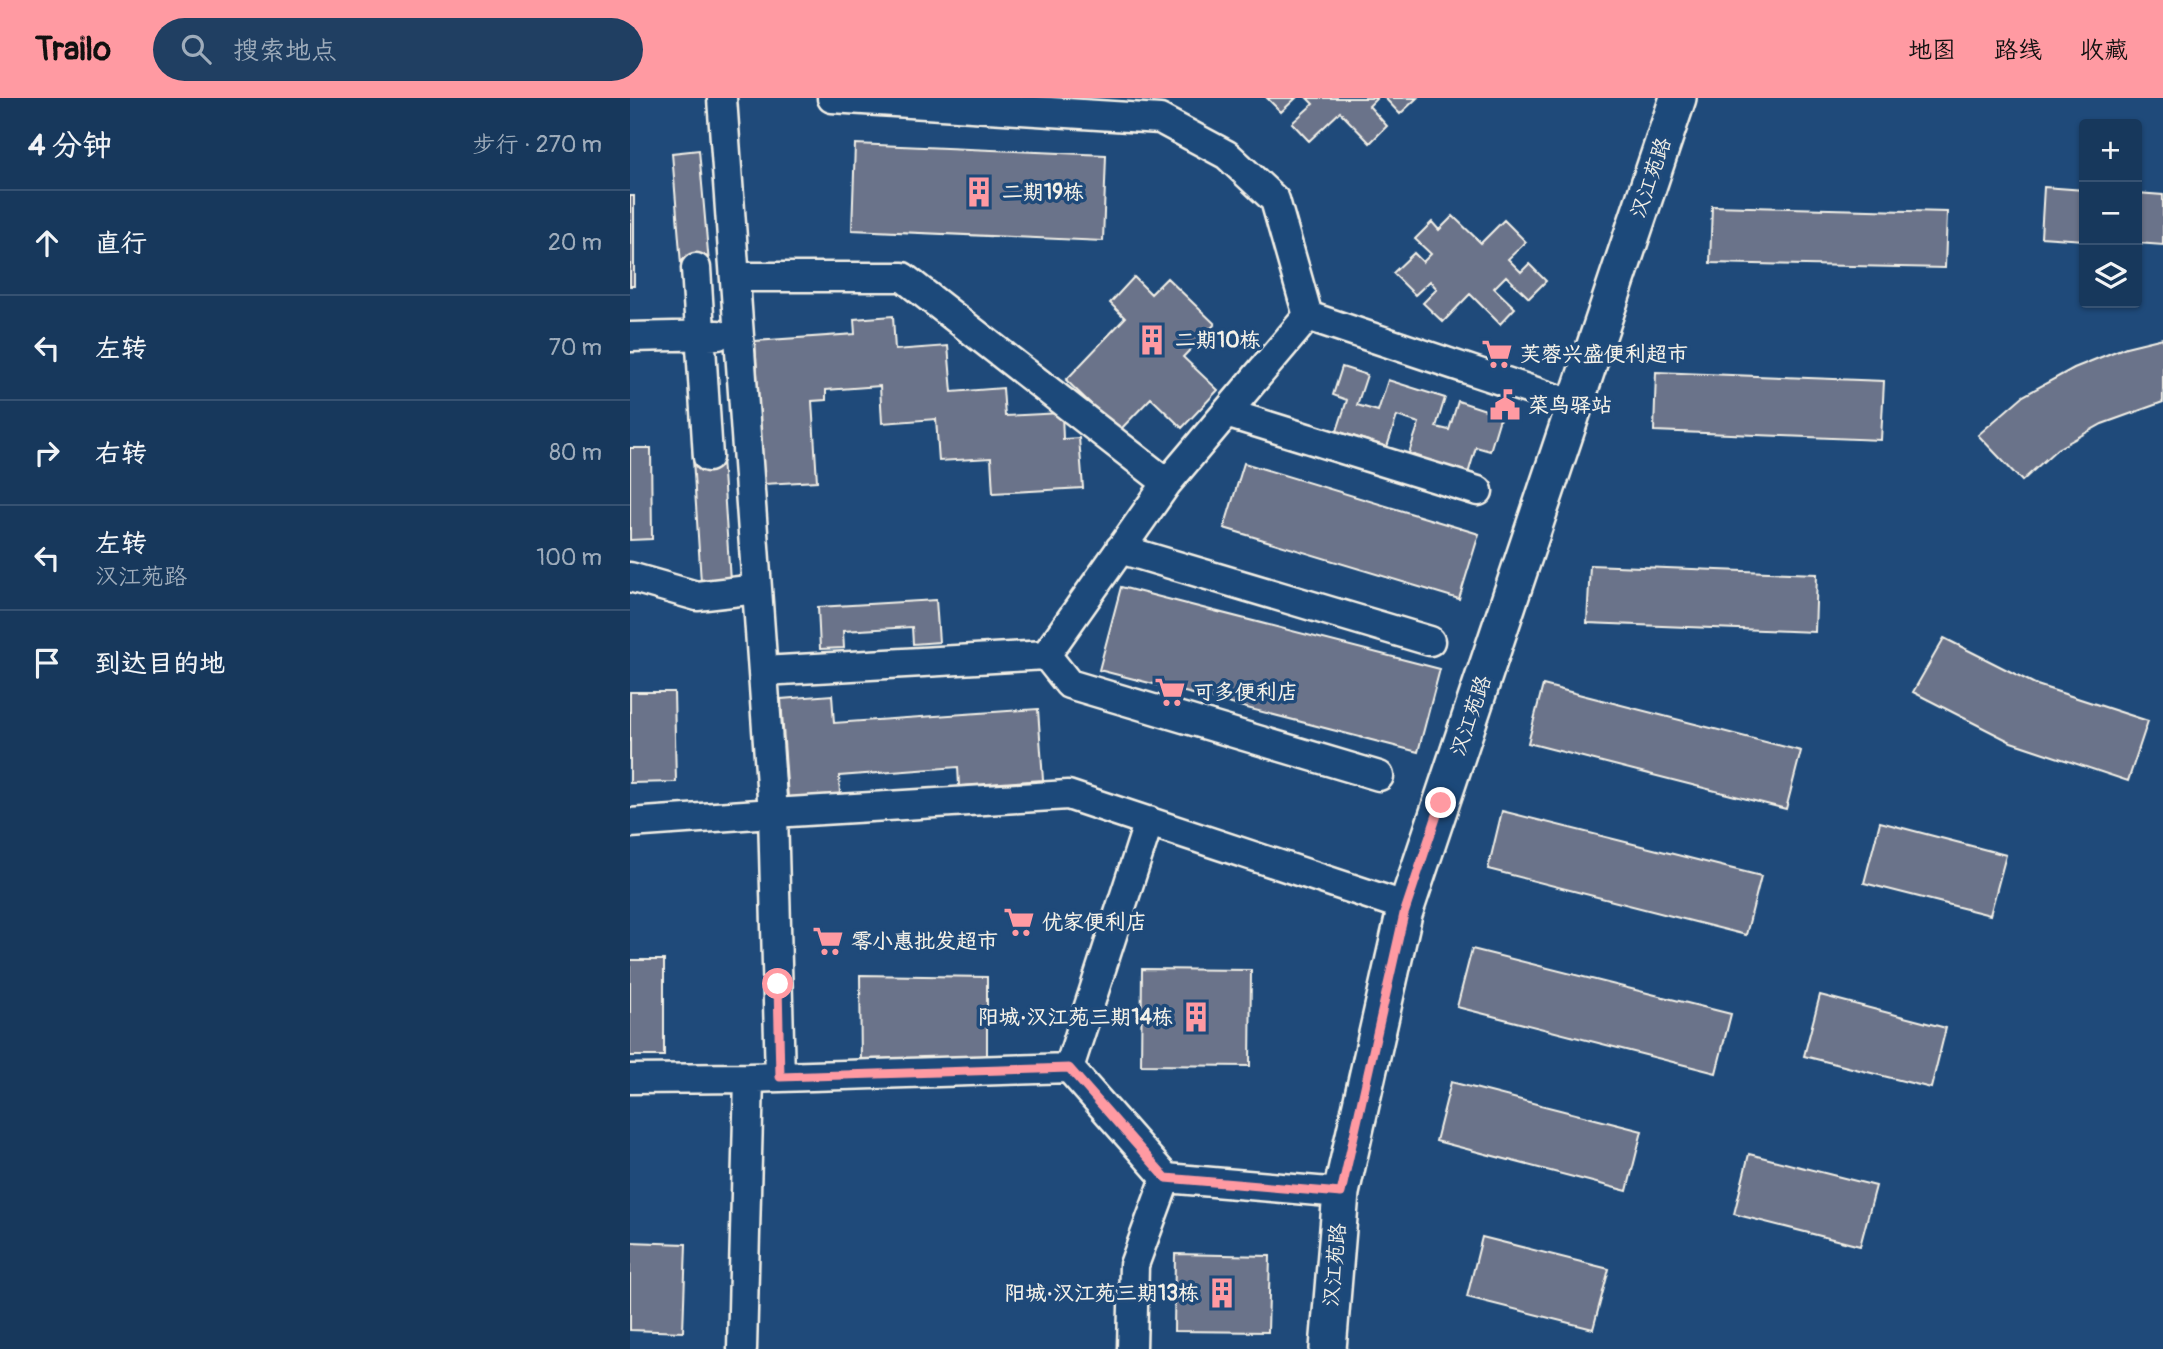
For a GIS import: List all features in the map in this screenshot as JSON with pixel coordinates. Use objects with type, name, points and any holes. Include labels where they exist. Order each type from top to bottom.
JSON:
[{"type":"street","points":[[722,98],[773,813],[780,1077]]},
{"type":"street","points":[[832,98],[1160,119],[1227,155],[1275,200],[1308,316]]},
{"type":"street","name":"汉江苑路","points":[[1328,1349],[1341,1193],[1404,914],[1678,98]]},
{"type":"street","points":[[695,268],[708,457]]},
{"type":"street","points":[[735,276],[903,276],[1167,483]]},
{"type":"street","points":[[1308,316],[1575,405]]},
{"type":"street","points":[[1046,655],[1167,483],[1308,316]]},
{"type":"street","points":[[630,337],[739,335]]},
{"type":"street","points":[[1226,413],[1478,491]]},
{"type":"street","points":[[1121,549],[1430,640]]},
{"type":"street","points":[[630,577],[697,596],[757,589]]},
{"type":"street","points":[[763,671],[1046,655]]},
{"type":"street","points":[[1046,655],[1069,684],[1379,776]]},
{"type":"street","points":[[630,823],[1068,794],[1395,903]]},
{"type":"street","points":[[1069,1068],[1149,821]]},
{"type":"street","points":[[1069,1068],[1166,1178],[1341,1193]]},
{"type":"street","points":[[630,1079],[1069,1068]]},
{"type":"street","points":[[741,1349],[749,1078]]},
{"type":"street","points":[[1132,1349],[1134,1265],[1166,1178]]},
{"type":"building","points":[[1267,98],[1296,98],[1281,112]]},
{"type":"building","points":[[1307,98],[1377,98],[1369,106],[1387,126],[1370,143],[1340,112],[1309,141],[1292,123],[1313,104]]},
{"type":"building","points":[[1385,98],[1417,98],[1400,114]]},
{"type":"building","name":"二期19栋","points":[[855,144],[1106,155],[1103,241],[852,230]]},
{"type":"building","points":[[699,150],[710,275],[682,277],[672,153]]},
{"type":"building","points":[[2044,187],[2079,190],[2079,240],[2041,237]]},
{"type":"building","points":[[2142,193],[2163,195],[2163,245],[2142,243]]},
{"type":"building","points":[[630,196],[634,196],[634,286],[630,286]]},
{"type":"building","points":[[1712,206],[1947,212],[1945,268],[1710,263]]},
{"type":"building","points":[[1453,216],[1481,243],[1504,220],[1526,242],[1508,259],[1521,272],[1529,264],[1546,281],[1529,298],[1506,276],[1494,288],[1515,308],[1500,324],[1470,294],[1443,322],[1423,303],[1437,289],[1430,281],[1415,295],[1393,273],[1414,253],[1423,262],[1431,254],[1415,239],[1432,222],[1439,230]]},
{"type":"building","name":"二期10栋","points":[[1134,277],[1151,294],[1167,278],[1215,324],[1183,357],[1218,390],[1182,428],[1151,398],[1119,431],[1066,380],[1125,318],[1110,303]]},
{"type":"building","points":[[893,316],[895,350],[948,346],[952,392],[1003,388],[1005,416],[1062,413],[1063,439],[1079,438],[1083,488],[993,493],[991,458],[939,461],[936,419],[882,423],[880,386],[826,390],[826,400],[812,401],[817,481],[764,484],[755,341],[855,334],[854,319]]},
{"type":"building","points":[[2163,338],[2163,402],[2102,424],[2057,449],[2022,481],[1978,435],[2023,396],[2074,368],[2126,347]]},
{"type":"building","points":[[1342,367],[1367,375],[1357,405],[1378,411],[1388,380],[1445,398],[1436,427],[1449,430],[1458,401],[1501,415],[1490,451],[1476,447],[1468,474],[1408,456],[1419,423],[1397,416],[1387,447],[1337,431],[1347,400],[1333,395]]},
{"type":"building","points":[[1656,372],[1884,381],[1881,440],[1654,431]]},
{"type":"building","points":[[721,442],[730,581],[701,582],[692,444]]},
{"type":"building","points":[[630,448],[651,448],[652,539],[630,540]]},
{"type":"building","points":[[1244,463],[1479,534],[1459,599],[1224,528]]},
{"type":"building","points":[[1590,565],[1817,574],[1815,632],[1587,623]]},
{"type":"building","points":[[1121,587],[1440,669],[1418,752],[1099,670]]},
{"type":"building","points":[[936,600],[939,642],[913,644],[912,627],[843,631],[844,648],[820,649],[818,607]]},
{"type":"building","points":[[1944,638],[2037,685],[2148,721],[2128,781],[2011,742],[1913,692]]},
{"type":"building","points":[[1543,685],[1801,751],[1786,809],[1528,743]]},
{"type":"building","points":[[630,692],[674,692],[676,782],[630,783]]},
{"type":"building","points":[[832,695],[834,723],[1038,709],[1043,780],[959,786],[958,767],[839,776],[840,794],[788,798],[781,699]]},
{"type":"building","points":[[1502,811],[1761,876],[1746,935],[1488,869]]},
{"type":"building","points":[[1880,822],[2006,855],[1990,915],[1864,883]]},
{"type":"building","points":[[1472,949],[1731,1014],[1716,1073],[1457,1007]]},
{"type":"building","points":[[630,960],[664,960],[664,1056],[630,1056]]},
{"type":"building","name":"阳城·汉江苑三期14栋","points":[[1142,969],[1251,970],[1250,1066],[1141,1065]]},
{"type":"building","points":[[860,975],[987,977],[987,1060],[861,1062]]},
{"type":"building","points":[[1820,995],[1946,1028],[1931,1088],[1804,1056]]},
{"type":"building","points":[[1451,1082],[1642,1131],[1627,1191],[1436,1141]]},
{"type":"building","points":[[1749,1154],[1876,1186],[1860,1246],[1734,1214]]},
{"type":"building","points":[[1482,1237],[1609,1269],[1593,1329],[1467,1297]]},
{"type":"building","points":[[630,1242],[686,1244],[683,1332],[630,1330]]},
{"type":"building","name":"阳城·汉江苑三期13栋","points":[[1175,1254],[1270,1256],[1268,1332],[1174,1331]]},
{"type":"place","name":"二期19栋","points":[[979,192]]},
{"type":"place","name":"二期10栋","points":[[1152,340]]},
{"type":"place","name":"芙蓉兴盛便利超市","points":[[1497,354]]},
{"type":"place","name":"菜鸟驿站","points":[[1505,405]]},
{"type":"place","name":"可多便利店","points":[[1170,692]]},
{"type":"place","name":"优家便利店","points":[[1019,922]]},
{"type":"place","name":"零小惠批发超市","points":[[828,941]]},
{"type":"place","name":"阳城·汉江苑三期14栋","points":[[1196,1017]]},
{"type":"place","name":"阳城·汉江苑三期13栋","points":[[1222,1293]]},
{"type":"route","points":[[778,984],[780,1077],[1069,1068],[1166,1178],[1341,1193],[1404,914],[1441,803]]}]
